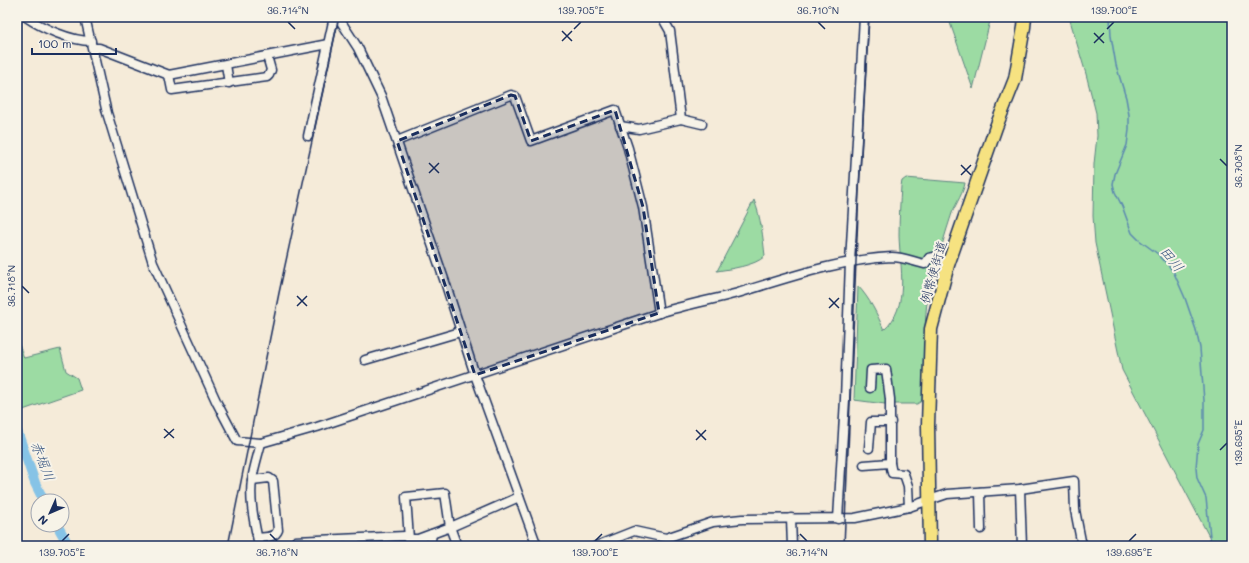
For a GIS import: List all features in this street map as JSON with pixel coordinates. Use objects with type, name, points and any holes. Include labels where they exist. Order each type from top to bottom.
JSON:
[{"type":"highway","name":"例幣使街道","points":[[930,546],[928,425],[931,330],[948,265],[996,127],[1015,79],[1025,17]]},
{"type":"street","points":[[26,17],[48,30],[92,44],[169,75],[328,44]]},
{"type":"street","points":[[86,17],[107,113],[140,224],[159,278],[217,403],[237,441],[261,443],[318,427],[659,313],[850,262],[894,257],[925,264],[929,258],[939,256],[948,265]]},
{"type":"street","points":[[308,136],[334,17]]},
{"type":"street","points":[[338,17],[358,48],[381,96],[446,285],[460,332],[537,546]]},
{"type":"street","points":[[662,17],[670,31],[681,119]]},
{"type":"street","points":[[838,519],[845,399],[850,262],[864,17]]},
{"type":"street","points":[[169,75],[172,90],[267,77],[271,70],[267,56]]},
{"type":"street","points":[[226,65],[229,83]]},
{"type":"street","points":[[397,141],[511,95],[514,96],[531,140],[615,110],[628,148],[643,207],[659,313]]},
{"type":"street","points":[[620,126],[638,129],[681,119],[702,124]]},
{"type":"street","points":[[365,360],[460,332]]},
{"type":"street","points":[[870,388],[871,370],[886,370],[890,399],[891,422],[890,463],[892,474],[904,474],[908,486],[909,507]]},
{"type":"street","points":[[869,448],[871,422],[891,422]]},
{"type":"street","points":[[252,480],[269,478],[273,481],[278,533],[259,542],[252,497],[252,480],[261,443]]},
{"type":"street","points":[[864,465],[890,463]]},
{"type":"street","points":[[596,546],[634,531],[666,538],[713,522],[742,519],[855,518],[909,507],[947,494],[1020,489],[1074,481],[1076,510],[1082,546]]},
{"type":"street","points":[[1020,489],[1022,546]]},
{"type":"street","points":[[980,492],[981,529]]},
{"type":"street","points":[[408,543],[406,497],[445,493],[450,526],[457,546]]},
{"type":"street","points":[[408,543],[519,498]]},
{"type":"street","points":[[791,518],[792,546]]},
{"type":"street","points":[[430,546],[432,534]]},
{"type":"street","points":[[296,541],[349,543],[405,536],[408,543]]},
{"type":"highlighted area","points":[[511,95],[515,96],[531,141],[615,110],[643,207],[659,313],[475,375],[397,141]]},
{"type":"green space","points":[[948,17],[991,17],[973,89]]},
{"type":"green space","points":[[1069,17],[1232,17],[1232,546],[1214,546],[1122,370],[1095,243],[1093,216],[1094,164],[1097,136],[1096,113]]},
{"type":"green space","points":[[906,178],[965,183],[962,194],[952,213],[932,278],[926,307],[925,337],[929,396],[917,404],[885,404],[854,400],[858,286],[870,301],[884,330],[892,321],[897,310],[902,286],[899,236],[901,186],[902,181]]},
{"type":"green space","points":[[754,200],[760,220],[765,256],[749,265],[717,271]]},
{"type":"green space","points":[[17,339],[24,358],[60,349],[66,371],[77,378],[81,390],[17,412]]},
{"type":"waterway","name":"田川","points":[[1110,17],[1111,36],[1116,65],[1126,98],[1129,115],[1127,145],[1115,174],[1113,184],[1132,233],[1158,254],[1174,273],[1185,298],[1196,330],[1200,348],[1204,401],[1204,430],[1198,444],[1196,468],[1197,478],[1206,498],[1211,546]]},
{"type":"waterway","name":"赤堀川","points":[[17,431],[35,483],[40,493]]},
{"type":"waterway","name":"赤堀川","points":[[62,533],[69,546]]},
{"type":"railway","points":[[228,546],[279,293],[339,17]]},
{"type":"railway","points":[[844,546],[859,190],[869,17]]}]
